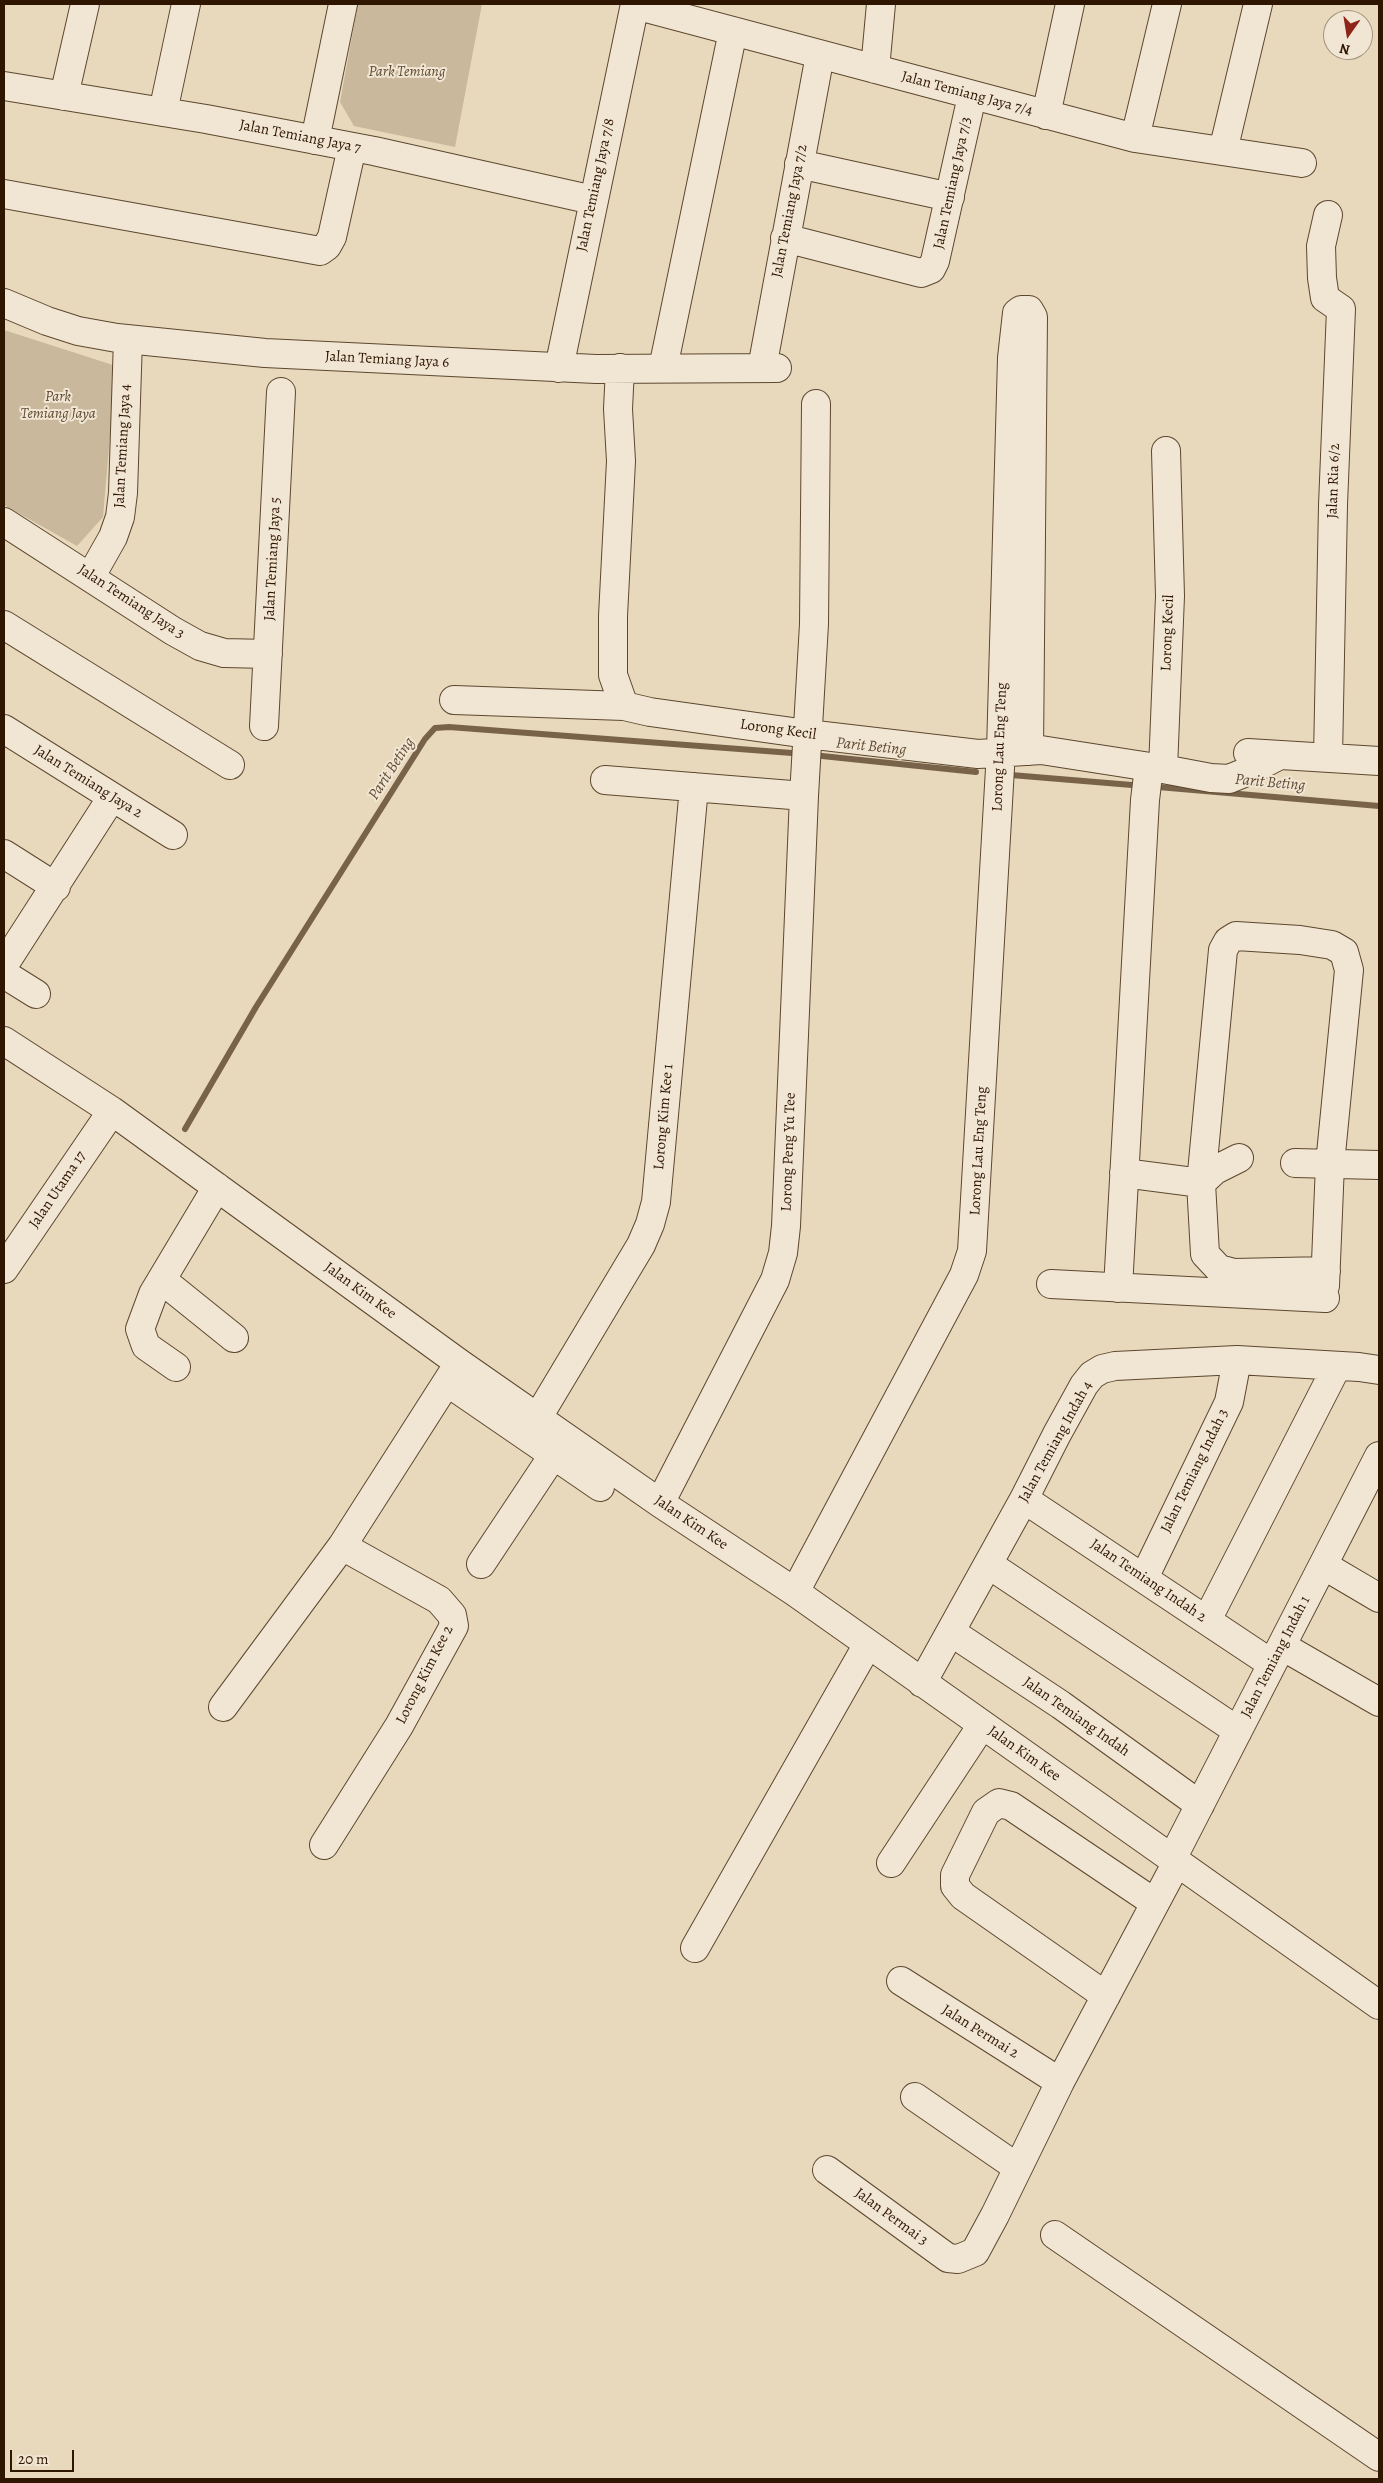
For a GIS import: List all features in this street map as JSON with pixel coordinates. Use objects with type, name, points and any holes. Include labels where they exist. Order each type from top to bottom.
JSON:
[{"type":"street","points":[[64,96],[85,4]]},
{"type":"street","points":[[163,112],[186,4]]},
{"type":"street","points":[[315,140],[343,4]]},
{"type":"street","name":"Jalan Temiang Jaya 7/4","points":[[635,4],[972,96],[1136,138],[1302,163]]},
{"type":"street","name":"Jalan Temiang Jaya 7/8","points":[[559,368],[635,4]]},
{"type":"street","points":[[875,69],[882,4]]},
{"type":"street","points":[[1046,115],[1070,4]]},
{"type":"street","points":[[1136,138],[1167,4]]},
{"type":"street","points":[[1223,151],[1258,4]]},
{"type":"street","points":[[663,368],[733,32]]},
{"type":"street","name":"Jalan Temiang Jaya 7/2","points":[[769,368],[785,238],[820,55]]},
{"type":"street","name":"Jalan Temiang Jaya 7","points":[[4,86],[163,112],[352,147],[593,200]]},
{"type":"street","name":"Jalan Temiang Jaya 7/3","points":[[785,238],[921,272],[931,269],[936,262],[972,96]]},
{"type":"street","points":[[4,194],[320,251],[327,246],[332,237],[352,147]]},
{"type":"street","points":[[799,164],[950,197]]},
{"type":"street","name":"Jalan Ria 6/2","points":[[1328,215],[1322,246],[1322,278],[1325,298],[1341,309],[1332,505],[1328,757]]},
{"type":"street","name":"Jalan Temiang Jaya 6","points":[[4,303],[47,322],[78,331],[128,339],[285,354],[559,368],[769,368]]},
{"type":"street","name":"Lorong Lau Eng Teng","points":[[796,1592],[964,1275],[972,1251],[1000,768],[1012,358],[1017,313],[1021,310],[1029,310],[1033,316],[1029,751]]},
{"type":"street","name":"Jalan Temiang Jaya 4","points":[[91,576],[113,536],[120,517],[123,493],[128,339]]},
{"type":"street","points":[[620,368],[618,409],[621,461],[613,675],[624,706]]},
{"type":"street","name":"Jalan Temiang Jaya 5","points":[[264,726],[281,392]]},
{"type":"street","name":"Lorong Peng Yu Tee","points":[[660,1503],[775,1280],[783,1253],[786,1226],[814,624],[816,404]]},
{"type":"street","name":"Lorong Kecil","points":[[454,700],[624,706],[806,764],[978,754],[1000,768],[1029,751],[1041,750],[1151,780],[1170,596],[1166,451]]},
{"type":"street","name":"Jalan Temiang Jaya 3","points":[[4,522],[91,576],[173,631],[200,646],[224,653],[268,654]]},
{"type":"street","points":[[4,625],[230,765]]},
{"type":"street","name":"Jalan Temiang Jaya 2","points":[[4,729],[173,835]]},
{"type":"street","points":[[1248,753],[1379,761]]},
{"type":"street","points":[[1118,1288],[1151,780],[1229,779],[1282,754]]},
{"type":"street","points":[[605,780],[694,787],[806,764]]},
{"type":"street","name":"Lorong Kim Kee 1","points":[[538,1417],[641,1245],[650,1224],[656,1202],[694,787]]},
{"type":"street","points":[[4,965],[56,887],[112,797]]},
{"type":"street","points":[[4,854],[56,887]]},
{"type":"street","points":[[1236,936],[1300,940],[1332,946],[1344,952],[1349,970],[1330,1164],[1326,1285],[1234,1273],[1219,1269],[1205,1254],[1201,1183],[1222,950],[1228,941],[1236,936]]},
{"type":"street","points":[[4,974],[36,994]]},
{"type":"street","name":"Jalan Kim Kee","points":[[4,1041],[112,1111],[217,1187],[453,1373],[538,1417],[559,1447],[660,1503],[796,1592],[1379,2005]]},
{"type":"street","name":"Jalan Utama 17","points":[[4,1269],[112,1111]]},
{"type":"street","points":[[1201,1183],[1214,1170],[1239,1158]]},
{"type":"street","points":[[1295,1163],[1379,1165]]},
{"type":"street","points":[[1124,1173],[1201,1183]]},
{"type":"street","points":[[176,1367],[146,1346],[140,1329],[153,1294],[217,1187]]},
{"type":"street","points":[[162,1280],[234,1338]]},
{"type":"street","points":[[1051,1284],[1118,1288],[1326,1285]]},
{"type":"street","name":"Jalan Temiang Indah 4","points":[[922,1683],[1024,1499],[1066,1418],[1092,1375],[1102,1369],[1115,1366],[1236,1360],[1379,1370]]},
{"type":"street","name":"Jalan Temiang Indah 3","points":[[1144,1578],[1228,1402],[1233,1387],[1236,1360]]},
{"type":"street","points":[[1207,1620],[1337,1366]]},
{"type":"street","points":[[223,1707],[342,1546],[453,1373],[559,1447],[600,1488]]},
{"type":"street","points":[[481,1564],[559,1447]]},
{"type":"street","name":"Jalan Temiang Indah 1","points":[[958,2259],[975,2252],[1060,2082],[1155,1904],[1200,1805],[1379,1456]]},
{"type":"street","name":"Jalan Temiang Indah 2","points":[[1024,1499],[1207,1620],[1379,1702]]},
{"type":"street","name":"Lorong Kim Kee 2","points":[[324,1845],[399,1726],[454,1626],[452,1615],[438,1600],[342,1546]]},
{"type":"street","points":[[988,1564],[1238,1731]]},
{"type":"street","points":[[1323,1565],[1379,1598]]},
{"type":"street","name":"Jalan Temiang Indah","points":[[951,1632],[1061,1705],[1200,1805]]},
{"type":"street","points":[[695,1948],[868,1644]]},
{"type":"street","points":[[891,1864],[982,1725]]},
{"type":"street","points":[[1106,1996],[963,1896],[955,1886],[955,1875],[986,1812],[999,1803],[1011,1806],[1155,1904]]},
{"type":"street","name":"Jalan Permai 2","points":[[900,1981],[1060,2082]]},
{"type":"street","points":[[915,2097],[1018,2168]]},
{"type":"street","name":"Jalan Permai 3","points":[[827,2170],[948,2258],[958,2259]]},
{"type":"street","points":[[1055,2235],[1379,2457]]},
{"type":"green space","name":"Park Temiang","points":[[358,4],[482,4],[455,147],[354,126],[340,102]]},
{"type":"green space","name":"Park Temiang Jaya","points":[[4,330],[116,366],[103,517],[77,546],[4,505]]},
{"type":"waterway","name":"Parit Beting","points":[[185,1129],[256,1007],[425,739],[435,728],[449,727],[792,753]]},
{"type":"waterway","name":"Parit Beting","points":[[822,756],[976,772]]},
{"type":"waterway","name":"Parit Beting","points":[[1011,775],[1132,785]]},
{"type":"waterway","name":"Parit Beting","points":[[1158,787],[1379,806]]}]
